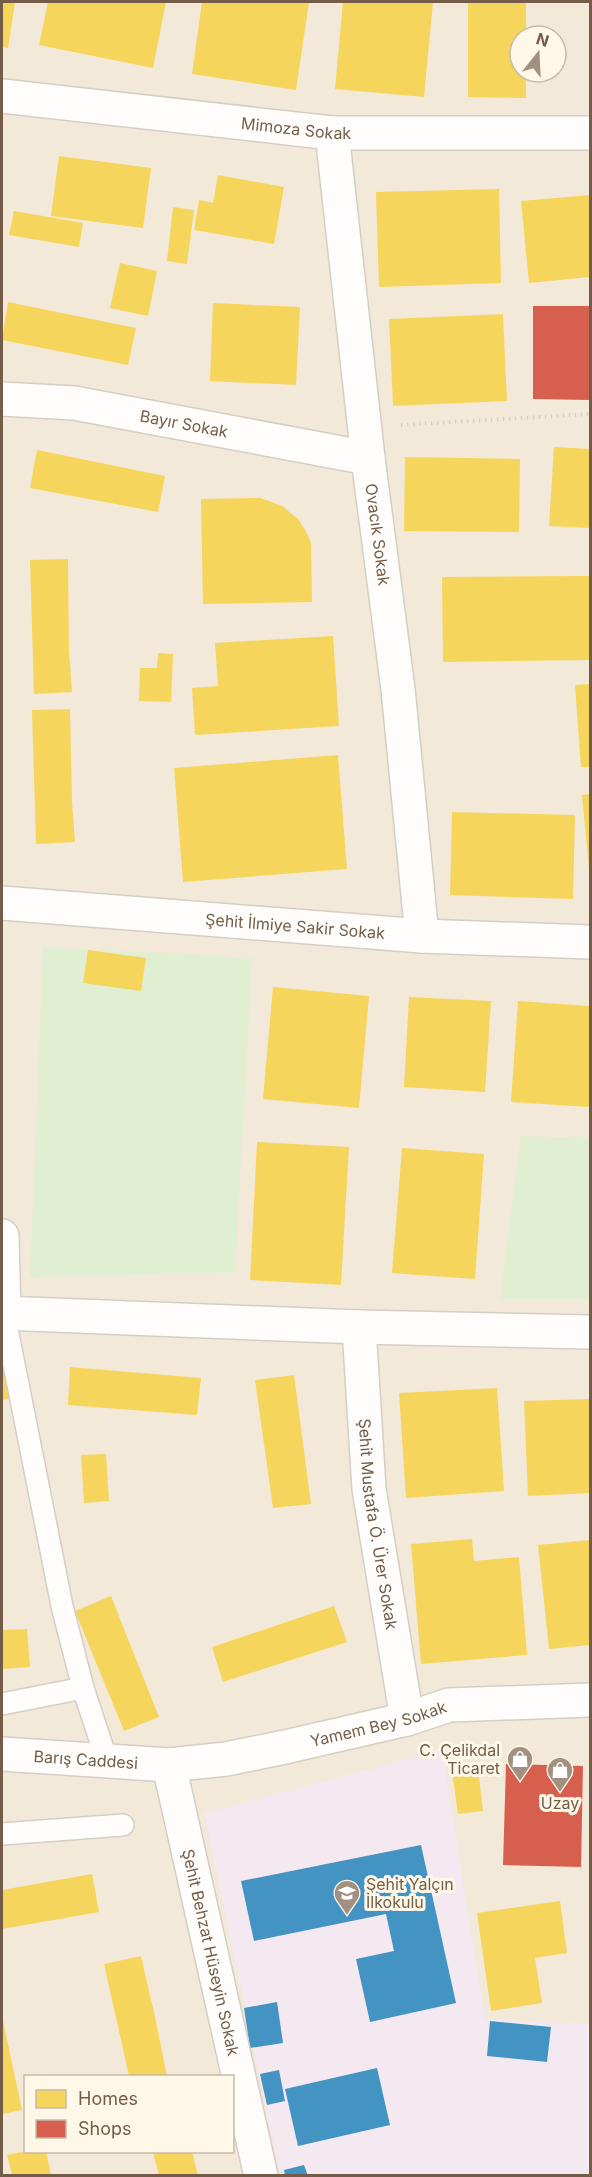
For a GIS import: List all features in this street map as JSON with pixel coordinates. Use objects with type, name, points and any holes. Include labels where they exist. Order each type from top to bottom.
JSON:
[{"type":"street","name":"Mimoza Sokak","points":[[2,96],[332,133],[591,133]]},
{"type":"street","name":"Ovacık Sokak","points":[[332,133],[366,443],[398,689],[422,936]]},
{"type":"street","name":"Bayır Sokak","points":[[2,399],[74,402],[366,443]]},
{"type":"street","name":"Şehit İlmiye Sakir Sokak","points":[[2,903],[422,936],[591,942]]},
{"type":"street","points":[[2,1236],[3,1313],[359,1327],[591,1332]]},
{"type":"street","name":"Şehit Mustafa Ö. Ürer Sokak","points":[[359,1327],[369,1489],[407,1719]]},
{"type":"street","name":"Yamem Bey Sokak","points":[[169,1765],[226,1759],[407,1719],[449,1705],[591,1700]]},
{"type":"street","name":"Barış Caddesi","points":[[2,1754],[169,1765]]},
{"type":"street","name":"Şehit Behzat Hüseyin Sokak","points":[[169,1765],[261,2175]]},
{"type":"lane","points":[[3,1313],[56,1579],[83,1688],[107,1761]]},
{"type":"lane","points":[[2,1704],[83,1688]]},
{"type":"lane","points":[[2,1834],[123,1826]]},
{"type":"path","points":[[366,443],[591,414]]},
{"type":"shaded area","points":[[2,2],[590,2],[590,2175],[2,2175]]},
{"type":"shaded area","name":"Şehit Yalçın İlkokulu","points":[[442,1750],[485,2019],[590,2024],[590,2175],[280,2175],[204,1813]]},
{"type":"green space","points":[[43,947],[252,958],[235,1273],[30,1277]]},
{"type":"green space","points":[[521,1136],[590,1138],[590,1299],[500,1299]]},
{"type":"building: Homes","points":[[2,2],[15,2],[8,48],[2,47]]},
{"type":"building: Homes","points":[[48,2],[166,2],[153,68],[39,45]]},
{"type":"building: Homes","points":[[202,2],[309,2],[296,90],[192,74]]},
{"type":"building: Homes","points":[[343,2],[433,2],[424,97],[335,89]]},
{"type":"building: Homes","points":[[468,2],[526,2],[526,24],[508,24],[508,84],[526,84],[526,98],[468,97]]},
{"type":"building: Homes","points":[[59,156],[151,168],[143,228],[51,216]]},
{"type":"building: Homes","points":[[218,175],[284,187],[274,244],[194,230],[199,200],[213,203]]},
{"type":"building: Homes","points":[[499,189],[501,283],[379,287],[376,192]]},
{"type":"building: Homes","points":[[590,195],[590,277],[529,283],[521,201]]},
{"type":"building: Homes","points":[[173,207],[194,210],[187,264],[167,261]]},
{"type":"building: Homes","points":[[14,211],[83,223],[79,247],[9,235]]},
{"type":"building: Homes","points":[[120,263],[157,271],[148,316],[110,308]]},
{"type":"building: Homes","points":[[8,302],[136,328],[128,365],[2,340]]},
{"type":"building: Homes","points":[[213,303],[300,307],[296,385],[210,381]]},
{"type":"building: Homes","points":[[503,314],[507,401],[393,406],[389,319]]},
{"type":"building: Homes","points":[[554,447],[590,449],[590,528],[549,526]]},
{"type":"building: Homes","points":[[37,450],[165,476],[158,512],[30,488]]},
{"type":"building: Homes","points":[[405,457],[520,459],[519,532],[404,531]]},
{"type":"building: Homes","points":[[261,498],[282,506],[298,519],[306,531],[311,543],[312,602],[203,604],[201,499]]},
{"type":"building: Homes","points":[[68,559],[72,692],[34,694],[30,560]]},
{"type":"building: Homes","points":[[590,576],[590,660],[443,662],[442,577]]},
{"type":"building: Homes","points":[[333,636],[339,726],[195,735],[192,688],[218,686],[215,643]]},
{"type":"building: Homes","points":[[158,653],[173,654],[171,702],[139,701],[140,668],[157,668]]},
{"type":"building: Homes","points":[[590,684],[590,767],[581,767],[575,685]]},
{"type":"building: Homes","points":[[70,709],[75,842],[36,844],[32,710]]},
{"type":"building: Homes","points":[[338,755],[347,869],[183,882],[174,768]]},
{"type":"building: Homes","points":[[590,794],[590,868],[589,868],[582,795]]},
{"type":"building: Homes","points":[[452,812],[575,815],[573,899],[450,895]]},
{"type":"building: Homes","points":[[88,950],[146,958],[141,991],[83,983]]},
{"type":"building: Homes","points":[[273,987],[369,996],[359,1108],[263,1099]]},
{"type":"building: Homes","points":[[409,997],[491,1001],[485,1092],[404,1087]]},
{"type":"building: Homes","points":[[518,1001],[590,1006],[590,1107],[511,1102]]},
{"type":"building: Homes","points":[[257,1142],[349,1147],[341,1285],[250,1280]]},
{"type":"building: Homes","points":[[402,1148],[484,1154],[475,1279],[392,1273]]},
{"type":"building: Homes","points":[[2,1362],[9,1362],[10,1399],[2,1400]]},
{"type":"building: Homes","points":[[70,1367],[201,1378],[197,1415],[68,1405]]},
{"type":"building: Homes","points":[[294,1375],[311,1504],[273,1508],[255,1380]]},
{"type":"building: Homes","points":[[497,1388],[504,1491],[406,1498],[399,1393]]},
{"type":"building: Homes","points":[[590,1399],[590,1493],[528,1496],[524,1401]]},
{"type":"building: Homes","points":[[106,1454],[109,1501],[84,1503],[81,1455]]},
{"type":"building: Homes","points":[[472,1539],[474,1561],[519,1557],[527,1655],[421,1664],[411,1544]]},
{"type":"building: Homes","points":[[590,1540],[590,1645],[549,1649],[538,1545]]},
{"type":"building: Homes","points":[[111,1596],[159,1717],[124,1731],[75,1611]]},
{"type":"building: Homes","points":[[334,1606],[347,1642],[223,1682],[212,1647]]},
{"type":"building: Homes","points":[[27,1629],[30,1667],[2,1669],[2,1630]]},
{"type":"building: Homes","points":[[478,1768],[483,1811],[458,1814],[452,1771]]},
{"type":"building: Homes","points":[[92,1874],[99,1912],[2,1929],[2,1890]]},
{"type":"building: Homes","points":[[560,1901],[567,1953],[535,1958],[542,2003],[491,2011],[477,1913]]},
{"type":"building: Homes","points":[[141,1956],[167,2075],[129,2075],[104,1964]]},
{"type":"building: Homes","points":[[2,2016],[22,2110],[2,2114]]},
{"type":"building: Homes","points":[[24,2151],[46,2153],[51,2175],[12,2175],[7,2155]]},
{"type":"building: Homes","points":[[153,2153],[192,2153],[198,2175],[159,2175]]},
{"type":"building: Shops","points":[[533,306],[590,306],[590,400],[533,399]]},
{"type":"building: Shops","points":[[506,1764],[583,1766],[581,1867],[503,1865]]},
{"type":"building: Schools","points":[[421,1845],[456,2003],[370,2022],[356,1959],[394,1951],[386,1914],[254,1941],[241,1881]]},
{"type":"building: Schools","points":[[277,2002],[283,2043],[250,2048],[244,2008]]},
{"type":"building: Schools","points":[[490,2021],[551,2027],[547,2062],[487,2056]]},
{"type":"building: Schools","points":[[377,2068],[390,2125],[298,2146],[285,2089]]},
{"type":"building: Schools","points":[[279,2070],[285,2101],[267,2105],[260,2074]]},
{"type":"building: Schools","points":[[304,2165],[308,2176],[285,2176],[284,2170]]},
{"type":"place","name":"C. Çelikdal Ticaret","points":[[520,1782]]},
{"type":"place","name":"Uzay","points":[[560,1793]]},
{"type":"place","name":"Şehit Yalçın İlkokulu","points":[[347,1916]]}]
